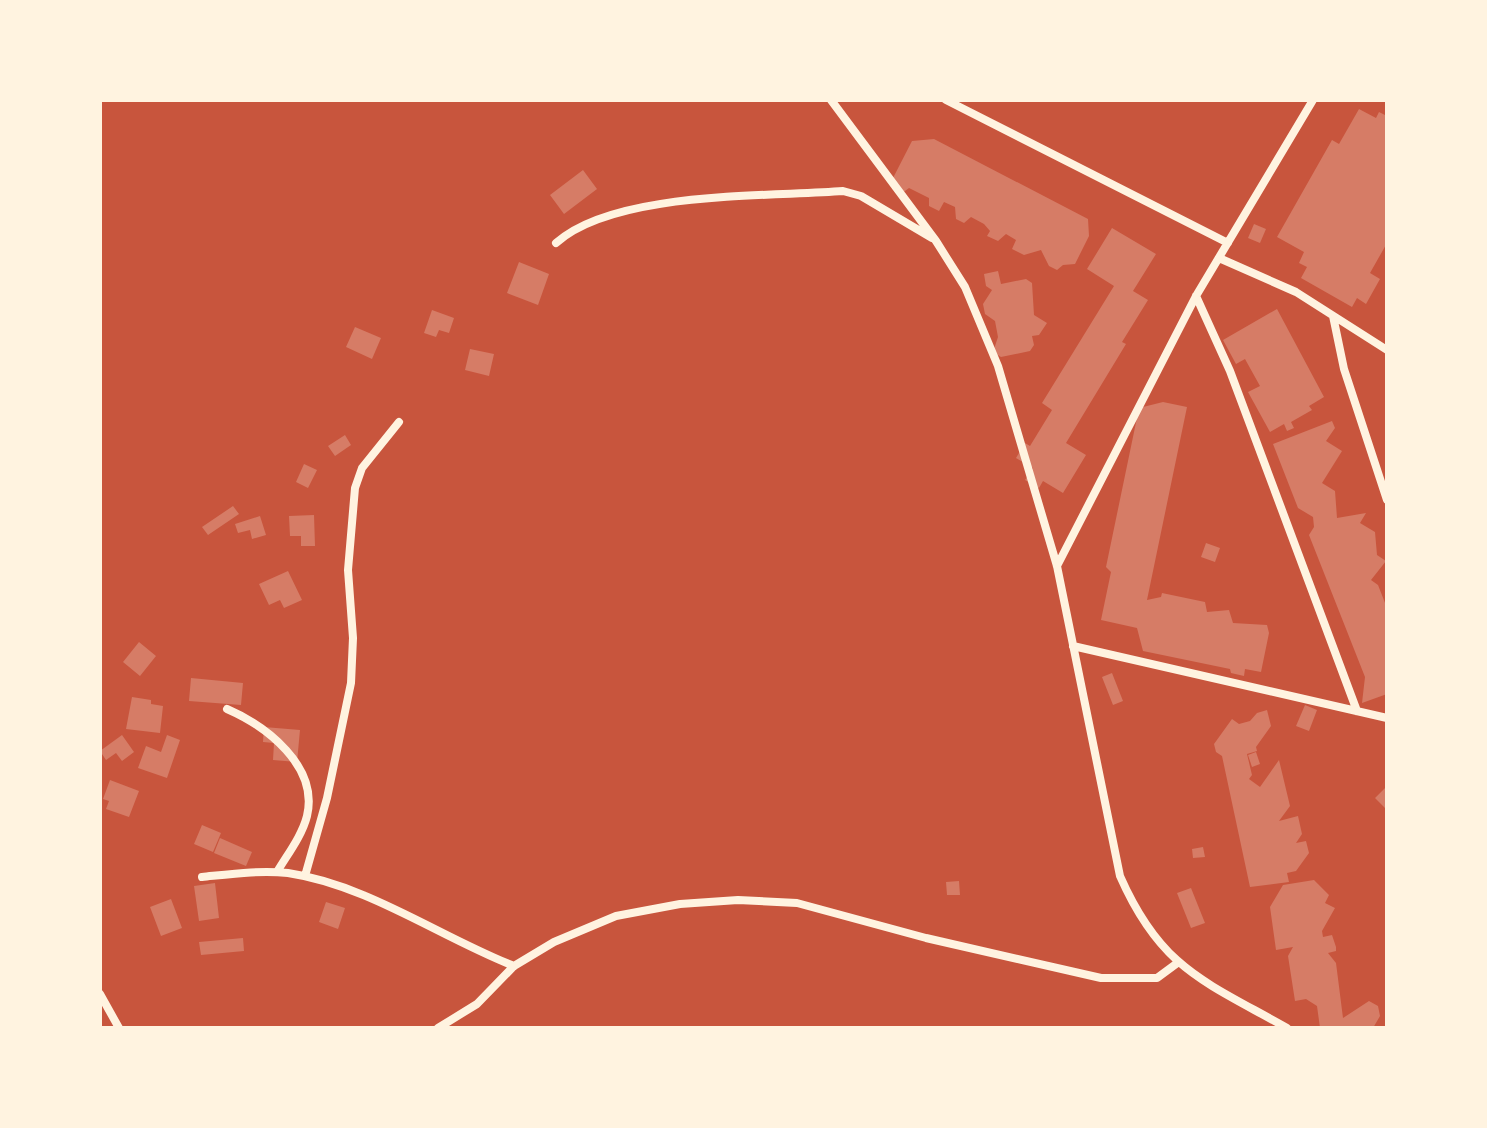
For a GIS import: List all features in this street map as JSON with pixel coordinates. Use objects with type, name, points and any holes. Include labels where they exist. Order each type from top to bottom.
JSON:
[{"type":"street","points":[[831,100],[936,241],[965,287],[998,366],[1057,566],[1120,876],[1141,917],[1176,964],[1287,1028]]},
{"type":"street","points":[[946,100],[1228,243]]},
{"type":"street","points":[[1057,566],[1196,296],[1313,100]]},
{"type":"street","points":[[556,243],[581,225],[676,201],[843,191],[861,196],[936,241]]},
{"type":"street","points":[[1219,258],[1273,280],[1387,350]]},
{"type":"street","points":[[1196,296],[1230,371],[1357,711]]},
{"type":"street","points":[[1333,316],[1344,369],[1387,500]]},
{"type":"street","points":[[305,876],[327,798],[351,683],[353,638],[348,570],[355,488],[362,468],[399,422]]},
{"type":"street","points":[[1073,646],[1387,718]]},
{"type":"street","points":[[227,709],[272,734],[295,763],[307,789],[307,817],[277,872]]},
{"type":"street","points":[[202,877],[277,872],[305,876],[361,895],[514,966]]},
{"type":"street","points":[[438,1028],[477,1004],[514,966],[554,942],[616,916],[680,904],[738,900],[797,903],[926,938],[1101,978],[1157,978],[1176,964]]},
{"type":"street","points":[[100,994],[119,1028]]},
{"type":"building","points":[[1359,109],[1376,118],[1379,112],[1387,116],[1387,243],[1370,273],[1380,279],[1366,304],[1357,298],[1352,307],[1301,278],[1307,267],[1299,263],[1304,252],[1277,237],[1332,140],[1339,144]]},
{"type":"building","points":[[934,139],[1088,219],[1089,236],[1075,264],[1063,265],[1057,270],[1049,266],[1041,250],[1024,255],[1012,249],[1016,240],[1006,234],[998,241],[987,236],[990,231],[971,217],[964,223],[956,219],[955,207],[944,202],[939,211],[929,206],[929,198],[909,188],[901,194],[892,189],[896,182],[893,178],[912,141]]},
{"type":"building","points":[[583,170],[597,189],[564,214],[550,195]]},
{"type":"building","points":[[1254,224],[1266,229],[1260,243],[1248,238]]},
{"type":"building","points":[[1112,228],[1156,254],[1133,291],[1148,300],[1122,342],[1126,344],[1066,443],[1086,455],[1063,493],[1043,481],[1039,488],[1025,480],[1033,468],[1016,458],[1025,443],[1030,446],[1052,410],[1042,403],[1114,286],[1087,269]]},
{"type":"building","points":[[519,262],[549,274],[538,305],[507,293]]},
{"type":"building","points":[[998,271],[1001,284],[1026,279],[1032,283],[1034,315],[1047,323],[1039,335],[1032,336],[1034,345],[1030,351],[1001,357],[993,352],[998,337],[995,321],[985,314],[983,304],[992,290],[986,286],[984,274]]},
{"type":"building","points":[[1277,309],[1324,397],[1309,406],[1312,410],[1291,422],[1294,428],[1287,431],[1284,424],[1270,432],[1248,392],[1260,386],[1245,359],[1236,364],[1223,340]]},
{"type":"building","points":[[432,310],[454,318],[449,333],[439,330],[436,337],[424,333]]},
{"type":"building","points":[[355,327],[381,338],[372,359],[346,347]]},
{"type":"building","points":[[470,349],[494,354],[489,376],[465,370]]},
{"type":"building","points":[[1163,402],[1187,407],[1147,600],[1161,597],[1162,593],[1205,602],[1207,612],[1229,610],[1233,623],[1267,625],[1269,633],[1261,672],[1245,669],[1244,676],[1231,673],[1230,669],[1143,651],[1137,628],[1101,620],[1111,572],[1106,567],[1139,408]]},
{"type":"building","points":[[1332,421],[1335,428],[1326,441],[1342,451],[1322,483],[1335,491],[1337,518],[1366,513],[1360,523],[1375,532],[1377,555],[1386,561],[1371,580],[1378,585],[1387,608],[1387,694],[1362,703],[1365,677],[1309,535],[1314,527],[1313,517],[1298,508],[1273,444]]},
{"type":"building","points":[[345,435],[351,445],[335,456],[328,446]]},
{"type":"building","points":[[304,464],[317,470],[308,488],[296,482]]},
{"type":"building","points":[[233,506],[239,514],[208,535],[202,527]]},
{"type":"building","points":[[314,515],[315,546],[301,546],[301,536],[290,536],[289,516]]},
{"type":"building","points":[[260,516],[266,535],[252,539],[250,530],[238,533],[235,524]]},
{"type":"building","points":[[1206,543],[1220,548],[1215,562],[1201,557]]},
{"type":"building","points":[[288,571],[302,600],[284,608],[280,600],[269,605],[259,584]]},
{"type":"building","points":[[139,642],[156,656],[140,676],[123,662]]},
{"type":"building","points":[[1112,673],[1123,701],[1113,705],[1102,677]]},
{"type":"building","points":[[191,678],[243,683],[241,705],[189,701]]},
{"type":"building","points":[[132,697],[151,700],[151,704],[163,706],[160,733],[126,729]]},
{"type":"building","points":[[1305,705],[1317,710],[1309,731],[1296,726]]},
{"type":"building","points":[[1267,710],[1271,726],[1256,747],[1257,751],[1247,754],[1252,775],[1249,779],[1260,787],[1279,760],[1290,806],[1279,821],[1298,816],[1302,834],[1296,843],[1306,841],[1309,853],[1296,871],[1287,873],[1289,882],[1250,887],[1222,756],[1216,752],[1214,744],[1232,719],[1239,724]]},
{"type":"building","points":[[264,727],[300,730],[297,762],[273,760],[274,743],[263,742]]},
{"type":"building","points":[[122,735],[134,752],[122,761],[116,753],[106,760],[100,751]]},
{"type":"building","points":[[167,735],[180,740],[167,778],[138,768],[146,746],[161,752]]},
{"type":"building","points":[[1256,752],[1260,764],[1252,767],[1248,755]]},
{"type":"building","points":[[110,780],[139,791],[129,817],[106,809],[109,801],[103,799]]},
{"type":"building","points":[[1387,786],[1387,810],[1375,798]]},
{"type":"building","points":[[202,825],[221,833],[213,852],[194,844]]},
{"type":"building","points":[[220,838],[252,852],[246,866],[214,853]]},
{"type":"building","points":[[1203,847],[1205,857],[1193,858],[1192,849]]},
{"type":"building","points":[[1314,880],[1329,895],[1325,903],[1335,908],[1322,931],[1323,937],[1332,935],[1336,947],[1336,951],[1328,953],[1336,963],[1343,1018],[1369,1001],[1378,1006],[1380,1016],[1373,1028],[1320,1028],[1317,1006],[1306,999],[1295,1001],[1288,956],[1293,947],[1276,950],[1270,907],[1283,885]]},
{"type":"building","points":[[959,881],[960,895],[947,895],[946,882]]},
{"type":"building","points":[[215,883],[219,918],[199,921],[194,886]]},
{"type":"building","points":[[1191,888],[1205,923],[1191,928],[1177,893]]},
{"type":"building","points":[[171,899],[182,928],[161,936],[150,907]]},
{"type":"building","points":[[326,902],[345,908],[338,929],[319,922]]},
{"type":"building","points":[[243,938],[244,951],[201,955],[199,942]]}]
